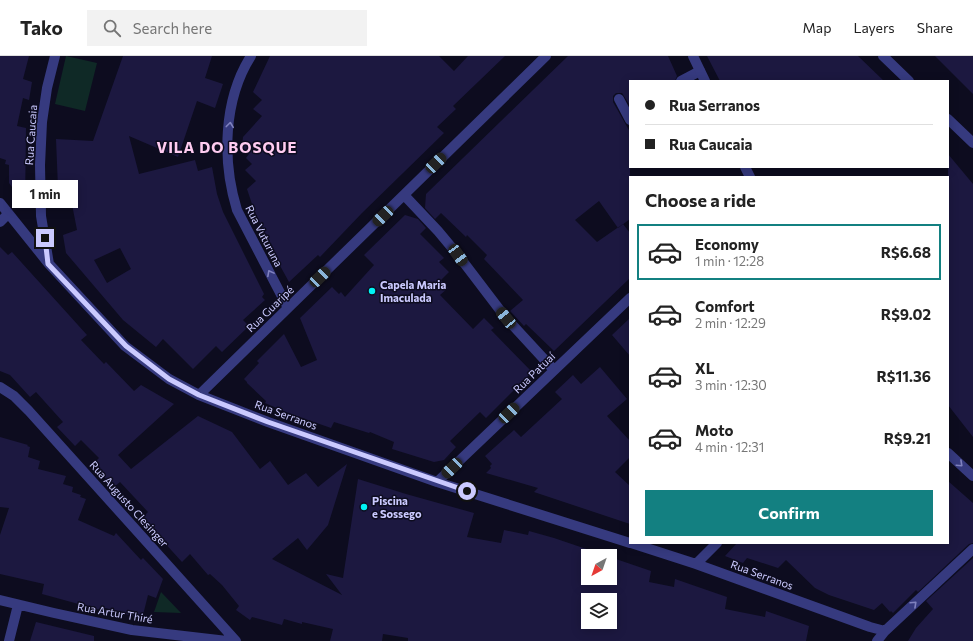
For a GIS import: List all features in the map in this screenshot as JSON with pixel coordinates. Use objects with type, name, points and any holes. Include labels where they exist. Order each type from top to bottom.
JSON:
[{"type":"street","name":"Rua Caucaia","points":[[48,264],[41,216],[40,165],[42,122],[47,88],[55,56]]},
{"type":"street","name":"Rua Vuturuna","points":[[251,56],[244,68],[235,93],[230,120],[227,148],[231,192],[237,210],[288,308]]},
{"type":"street","name":"Rua Guaripé","points":[[199,395],[546,56]]},
{"type":"street","points":[[693,56],[704,80]]},
{"type":"street","points":[[884,56],[908,80]]},
{"type":"street","points":[[683,80],[700,71]]},
{"type":"street","points":[[619,99],[627,109]]},
{"type":"street","points":[[949,120],[973,143]]},
{"type":"street","points":[[404,195],[453,249],[506,318],[554,370]]},
{"type":"street","name":"Rua Serranos","points":[[0,203],[48,264],[126,346],[169,379],[199,395],[268,422],[437,482],[629,542]]},
{"type":"street","points":[[0,222],[8,214]]},
{"type":"street","name":"Rua Patuaí","points":[[437,482],[629,299]]},
{"type":"street","name":"Rua Augusto Clesinger","points":[[0,387],[14,396],[29,411],[236,641]]},
{"type":"street","points":[[949,454],[973,476]]},
{"type":"street","name":"Rua Serranos","points":[[634,544],[696,564],[870,627],[885,630]]},
{"type":"street","points":[[696,564],[716,544]]},
{"type":"street","points":[[877,641],[885,630],[973,549]]},
{"type":"street","name":"Rua Artur Thiré","points":[[0,600],[132,630],[227,641]]},
{"type":"street","points":[[9,641],[18,605]]},
{"type":"street","points":[[870,627],[872,641]]},
{"type":"green space","points":[[66,56],[97,63],[85,111],[55,104]]},
{"type":"green space","points":[[161,592],[181,613],[154,612]]},
{"type":"building","points":[[0,56],[29,56],[23,79],[32,82],[29,100],[23,98],[17,126],[26,128],[25,205],[9,183],[9,165],[5,164],[6,160],[0,158]]},
{"type":"building","points":[[123,56],[212,56],[205,78],[223,84],[215,108],[197,101],[178,157],[129,136],[139,174],[195,160],[198,171],[212,167],[217,194],[223,212],[264,294],[262,297],[265,300],[243,320],[249,326],[222,352],[216,346],[193,369],[163,339],[156,347],[123,320],[66,253],[63,235],[77,230],[69,189],[67,189],[67,186],[58,188],[56,139],[93,141]],"holes":[[[120,248],[131,269],[107,283],[94,260]]]},
{"type":"building","points":[[270,56],[439,56],[454,71],[468,56],[505,56],[453,106],[456,109],[437,127],[444,133],[362,213],[320,257],[318,255],[289,282],[254,210],[247,189],[256,181],[245,170],[252,164],[246,158],[249,154],[242,147],[243,137],[262,116],[253,109],[262,100],[253,92]]},
{"type":"building","points":[[568,56],[668,56],[677,76],[675,80],[629,80],[629,104],[622,93],[616,93],[613,96],[613,102],[629,130],[629,220],[623,224],[629,232],[629,279],[554,351],[526,324],[524,326],[510,311],[523,300],[484,259],[487,255],[467,235],[466,237],[441,213],[435,219],[425,208],[426,194]],"holes":[[[599,201],[618,228],[597,242],[575,220]]]},
{"type":"building","points":[[707,56],[858,56],[883,80],[719,80]]},
{"type":"building","points":[[935,56],[973,56],[973,94]]},
{"type":"building","points":[[949,155],[973,184],[973,437],[949,406]]},
{"type":"building","points":[[405,215],[418,219],[426,228],[420,234],[444,258],[439,262],[449,272],[441,280],[448,288],[440,295],[473,329],[484,318],[494,328],[491,330],[532,372],[486,418],[480,412],[450,441],[456,447],[444,460],[434,462],[392,449],[394,442],[370,432],[369,433],[334,422],[331,428],[288,413],[265,403],[266,401],[244,379],[259,363],[257,361],[284,334],[301,367],[317,360],[300,318],[332,287],[339,294],[341,292],[345,297],[374,265],[364,255]]},
{"type":"building","points":[[0,247],[8,255],[12,252],[87,335],[81,340],[104,364],[106,362],[134,391],[141,385],[174,404],[118,455],[131,469],[198,416],[232,432],[260,469],[270,461],[288,485],[306,473],[318,487],[347,464],[328,525],[307,550],[298,538],[272,559],[342,595],[326,574],[343,578],[358,479],[474,513],[467,537],[501,543],[504,530],[528,535],[529,531],[586,549],[581,549],[581,585],[617,585],[617,559],[651,571],[649,582],[674,587],[675,579],[727,597],[725,609],[765,617],[766,611],[809,626],[806,641],[408,641],[408,638],[383,634],[382,641],[330,641],[333,629],[302,622],[302,624],[284,619],[282,625],[252,617],[250,620],[236,610],[239,606],[222,585],[210,574],[208,575],[190,554],[182,562],[142,518],[148,512],[120,482],[114,487],[92,465],[99,458],[81,440],[75,446],[57,427],[63,422],[36,392],[30,397],[10,375],[0,371]]},
{"type":"building","points":[[629,319],[629,355],[612,335]]},
{"type":"building","points":[[600,367],[627,399],[607,416],[629,440],[629,458],[615,472],[629,485],[629,524],[534,492],[538,488],[486,473],[491,468],[490,466],[492,464],[485,456],[514,430],[521,437],[562,399],[555,392],[573,375],[581,384]]},
{"type":"building","points":[[0,437],[28,445],[27,446],[30,447],[28,457],[40,461],[38,469],[66,476],[63,484],[73,487],[72,492],[81,495],[80,497],[86,499],[78,520],[114,536],[116,533],[141,560],[143,558],[163,579],[156,598],[148,595],[142,619],[105,608],[104,611],[42,594],[44,584],[0,574],[0,535],[9,508],[0,507]]},
{"type":"building","points":[[949,482],[973,503],[973,543],[969,544],[918,592],[916,590],[893,613],[891,611],[890,612],[882,603],[874,610],[829,595],[815,588],[786,560],[778,568],[747,558],[743,563],[725,556],[736,544],[949,544]]},
{"type":"building","points":[[973,558],[973,641],[908,641],[916,628],[933,609],[926,601]]},
{"type":"building","points":[[36,622],[94,636],[94,641],[30,641]]},
{"type":"place","name":"Capela Maria Imaculada","points":[[372,291]]},
{"type":"place","name":"Piscina e Sossego","points":[[364,507]]},
{"type":"district","name":"VILA DO BOSQUE","points":[[227,148]]},
{"type":"route","points":[[45,238],[48,264],[126,346],[147,364],[169,379],[199,395],[268,422],[437,482],[467,491]]}]
